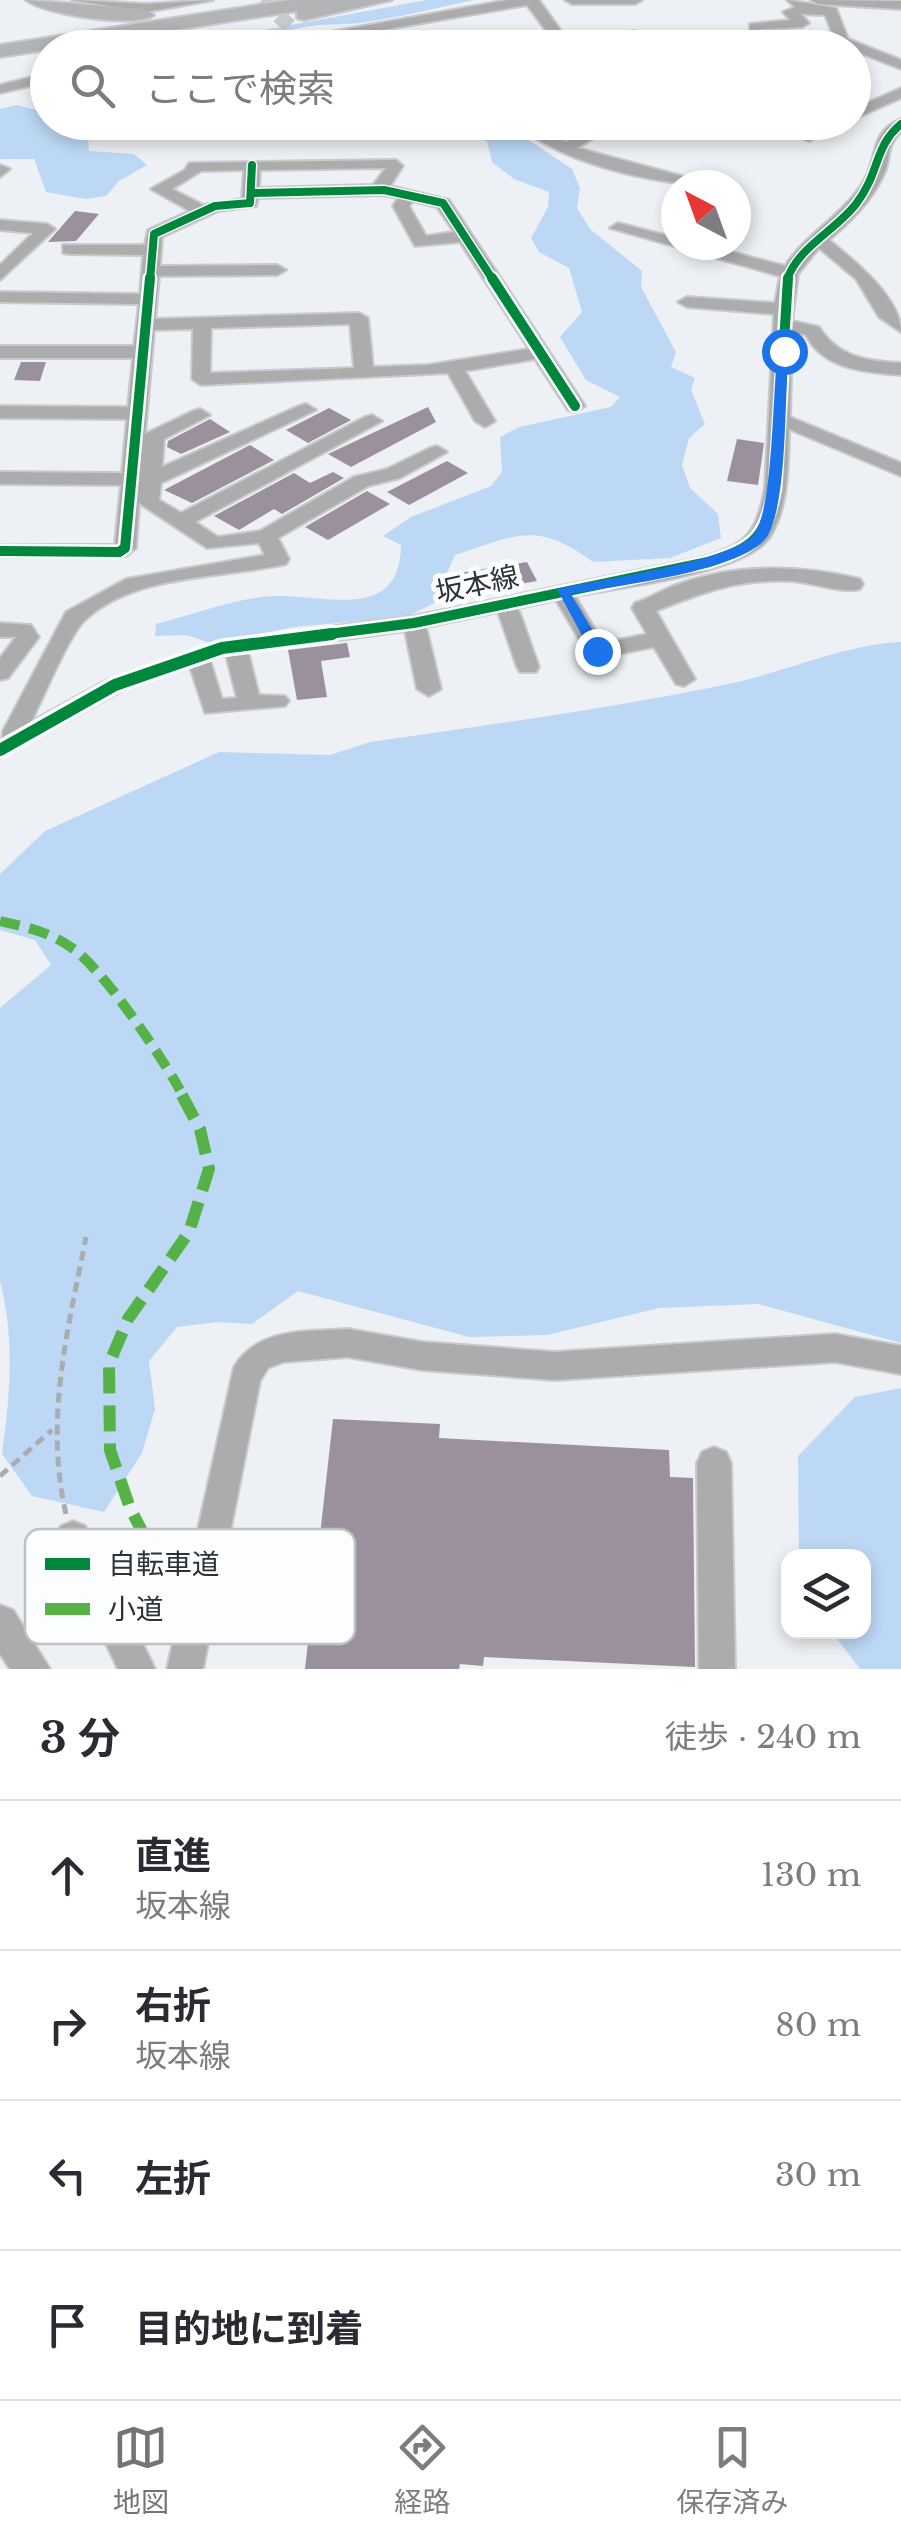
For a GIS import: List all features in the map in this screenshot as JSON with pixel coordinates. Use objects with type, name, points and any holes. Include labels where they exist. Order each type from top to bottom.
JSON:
[{"type":"highway","points":[[36,0],[98,12],[164,15],[310,0]]},
{"type":"highway","points":[[138,30],[327,0]]},
{"type":"highway","points":[[202,30],[383,0]]},
{"type":"highway","points":[[227,30],[383,0]]},
{"type":"highway","points":[[0,52],[30,47]]},
{"type":"highway","points":[[0,61],[30,57]]},
{"type":"highway","points":[[0,73],[30,67]]},
{"type":"street","points":[[79,0],[146,8],[206,0]]},
{"type":"street","points":[[338,30],[531,0],[553,30]]},
{"type":"street","points":[[572,0],[636,0]]},
{"type":"street","points":[[806,3],[831,11],[838,30]]},
{"type":"street","points":[[756,27],[802,23],[790,12],[806,3],[901,5]]},
{"type":"street","points":[[871,53],[900,61]]},
{"type":"street","points":[[0,89],[30,82]]},
{"type":"street","points":[[871,107],[901,92]]},
{"type":"street","points":[[745,260],[790,272],[855,206],[876,175],[876,153],[895,132],[871,123]]},
{"type":"street","points":[[550,140],[564,149],[661,173]]},
{"type":"street","points":[[564,149],[580,140]]},
{"type":"street","points":[[202,211],[159,189],[192,174],[196,166],[390,163],[395,166],[381,186],[384,190]]},
{"type":"street","points":[[252,165],[250,203],[202,211],[154,234],[138,414],[142,479],[150,502],[214,544],[266,536],[372,421]]},
{"type":"street","points":[[252,192],[384,190],[442,203],[576,406]]},
{"type":"street","points":[[408,194],[401,206],[421,242],[464,236]]},
{"type":"street","points":[[0,224],[46,228],[0,275]]},
{"type":"street","points":[[618,228],[661,238]]},
{"type":"street","points":[[820,241],[864,276],[885,313],[901,327]]},
{"type":"street","points":[[68,249],[153,250]]},
{"type":"street","points":[[151,271],[277,270]]},
{"type":"street","name":"坂本線","points":[[7,745],[102,690],[235,646],[414,623],[708,562],[748,548],[762,534],[768,519],[790,272]]},
{"type":"street","points":[[0,298],[146,299]]},
{"type":"street","points":[[687,302],[785,317],[812,330],[821,346],[851,362],[901,369]]},
{"type":"street","points":[[145,325],[359,318],[364,372]]},
{"type":"street","points":[[202,323],[201,378],[454,367],[540,353]]},
{"type":"street","points":[[0,352],[143,352]]},
{"type":"street","points":[[454,367],[485,420]]},
{"type":"street","points":[[0,478],[142,479],[306,410]]},
{"type":"street","points":[[0,412],[138,414]]},
{"type":"street","points":[[0,550],[119,552],[125,548],[154,436],[200,415]]},
{"type":"street","points":[[778,422],[796,424],[901,470]]},
{"type":"street","points":[[252,434],[328,466],[392,474],[437,452]]},
{"type":"street","points":[[180,522],[328,466]]},
{"type":"street","points":[[7,745],[74,617],[134,584],[278,559],[266,536]]},
{"type":"street","points":[[684,679],[643,608],[692,586],[800,572],[852,584]]},
{"type":"street","points":[[562,592],[597,651],[659,639]]},
{"type":"street","points":[[506,604],[528,667]]},
{"type":"street","points":[[414,623],[429,689]]},
{"type":"street","points":[[0,630],[22,630],[28,637],[0,673]]},
{"type":"street","points":[[235,646],[250,704]]},
{"type":"street","points":[[198,656],[213,708],[277,701]]},
{"type":"street","points":[[214,1529],[245,1377],[257,1358],[281,1348],[348,1343],[422,1356],[555,1366],[835,1348],[901,1360]]},
{"type":"street","points":[[714,1463],[717,1669]]},
{"type":"street","points":[[0,1623],[32,1669]]},
{"type":"street","points":[[125,1644],[137,1669]]},
{"type":"street","points":[[185,1669],[190,1644]]},
{"type":"path","points":[[71,1529],[56,1480],[52,1430],[86,1236]]},
{"type":"path","points":[[0,1476],[52,1430]]},
{"type":"shaded area","points":[[427,0],[474,0],[373,21],[263,30]]},
{"type":"shaded area","points":[[17,105],[30,108],[30,140],[88,140],[89,151],[134,154],[147,165],[119,181],[106,196],[86,199],[46,192],[34,159],[0,159],[0,109]]},
{"type":"shaded area","points":[[482,140],[528,140],[572,169],[580,188],[577,208],[590,229],[642,271],[641,287],[676,352],[671,367],[695,378],[691,390],[705,424],[689,438],[682,465],[690,488],[718,514],[721,538],[670,558],[593,562],[556,540],[511,537],[455,555],[445,577],[443,599],[406,617],[294,627],[212,644],[187,635],[155,636],[156,624],[246,600],[276,596],[338,600],[375,595],[388,585],[397,569],[401,545],[383,536],[411,517],[491,486],[502,472],[500,437],[519,427],[611,407],[620,397],[586,380],[560,337],[582,312],[569,268],[539,252],[531,238],[548,207],[549,192],[514,179],[492,162],[487,141]]},
{"type":"shaded area","points":[[901,642],[901,1343],[758,1304],[659,1308],[547,1335],[469,1337],[298,1291],[252,1324],[217,1322],[177,1327],[149,1361],[155,1409],[142,1453],[104,1512],[32,1496],[2,1454],[10,1368],[8,1324],[0,1281],[0,1008],[51,965],[35,940],[0,930],[0,874],[45,831],[219,752],[330,755],[370,742],[724,685],[856,648]]},
{"type":"shaded area","points":[[901,1388],[901,1669],[860,1669],[837,1639],[871,1639],[871,1549],[799,1549],[798,1456],[855,1397]]},
{"type":"building","points":[[75,211],[99,214],[76,241],[48,242]]},
{"type":"building","points":[[21,362],[46,362],[40,381],[14,380]]},
{"type":"building","points":[[428,407],[436,422],[351,467],[328,454]]},
{"type":"building","points":[[329,408],[351,420],[308,443],[286,430]]},
{"type":"building","points":[[210,419],[230,432],[181,454],[167,447],[168,441]]},
{"type":"building","points":[[737,439],[764,443],[758,485],[727,481]]},
{"type":"building","points":[[250,445],[274,460],[192,503],[164,490]]},
{"type":"building","points":[[447,461],[468,473],[409,505],[387,492]]},
{"type":"building","points":[[333,472],[344,478],[282,514],[274,509],[239,530],[214,516],[294,473],[310,483]]},
{"type":"building","points":[[367,491],[390,504],[328,540],[305,527]]},
{"type":"building","points":[[527,562],[537,581],[463,594],[454,574]]},
{"type":"building","points":[[347,643],[350,657],[321,661],[327,697],[297,700],[288,650]]},
{"type":"building","points":[[333,1419],[440,1424],[439,1438],[669,1450],[670,1477],[693,1478],[695,1667],[484,1657],[483,1666],[460,1664],[459,1669],[305,1669],[308,1644],[355,1644],[355,1529],[321,1529]]},
{"type":"tunnel","points":[[262,0],[294,30]]},
{"type":"marked path","points":[[0,921],[41,930],[76,950],[158,1050],[200,1129],[209,1169],[189,1232],[128,1319],[109,1364],[110,1450],[141,1529]]},
{"type":"cycle path","points":[[0,750],[115,685],[222,648],[414,623],[708,562],[750,545],[761,535],[775,488],[783,309],[790,273],[805,252],[855,206],[876,175],[881,145],[901,124]]},
{"type":"cycle path","points":[[0,551],[119,552],[125,548],[154,234],[215,206],[250,203],[252,165]]},
{"type":"cycle path","points":[[252,193],[384,190],[443,203],[575,406]]},
{"type":"route","points":[[597,651],[562,592],[708,562],[748,548],[762,534],[778,459],[777,404],[784,351]]}]
